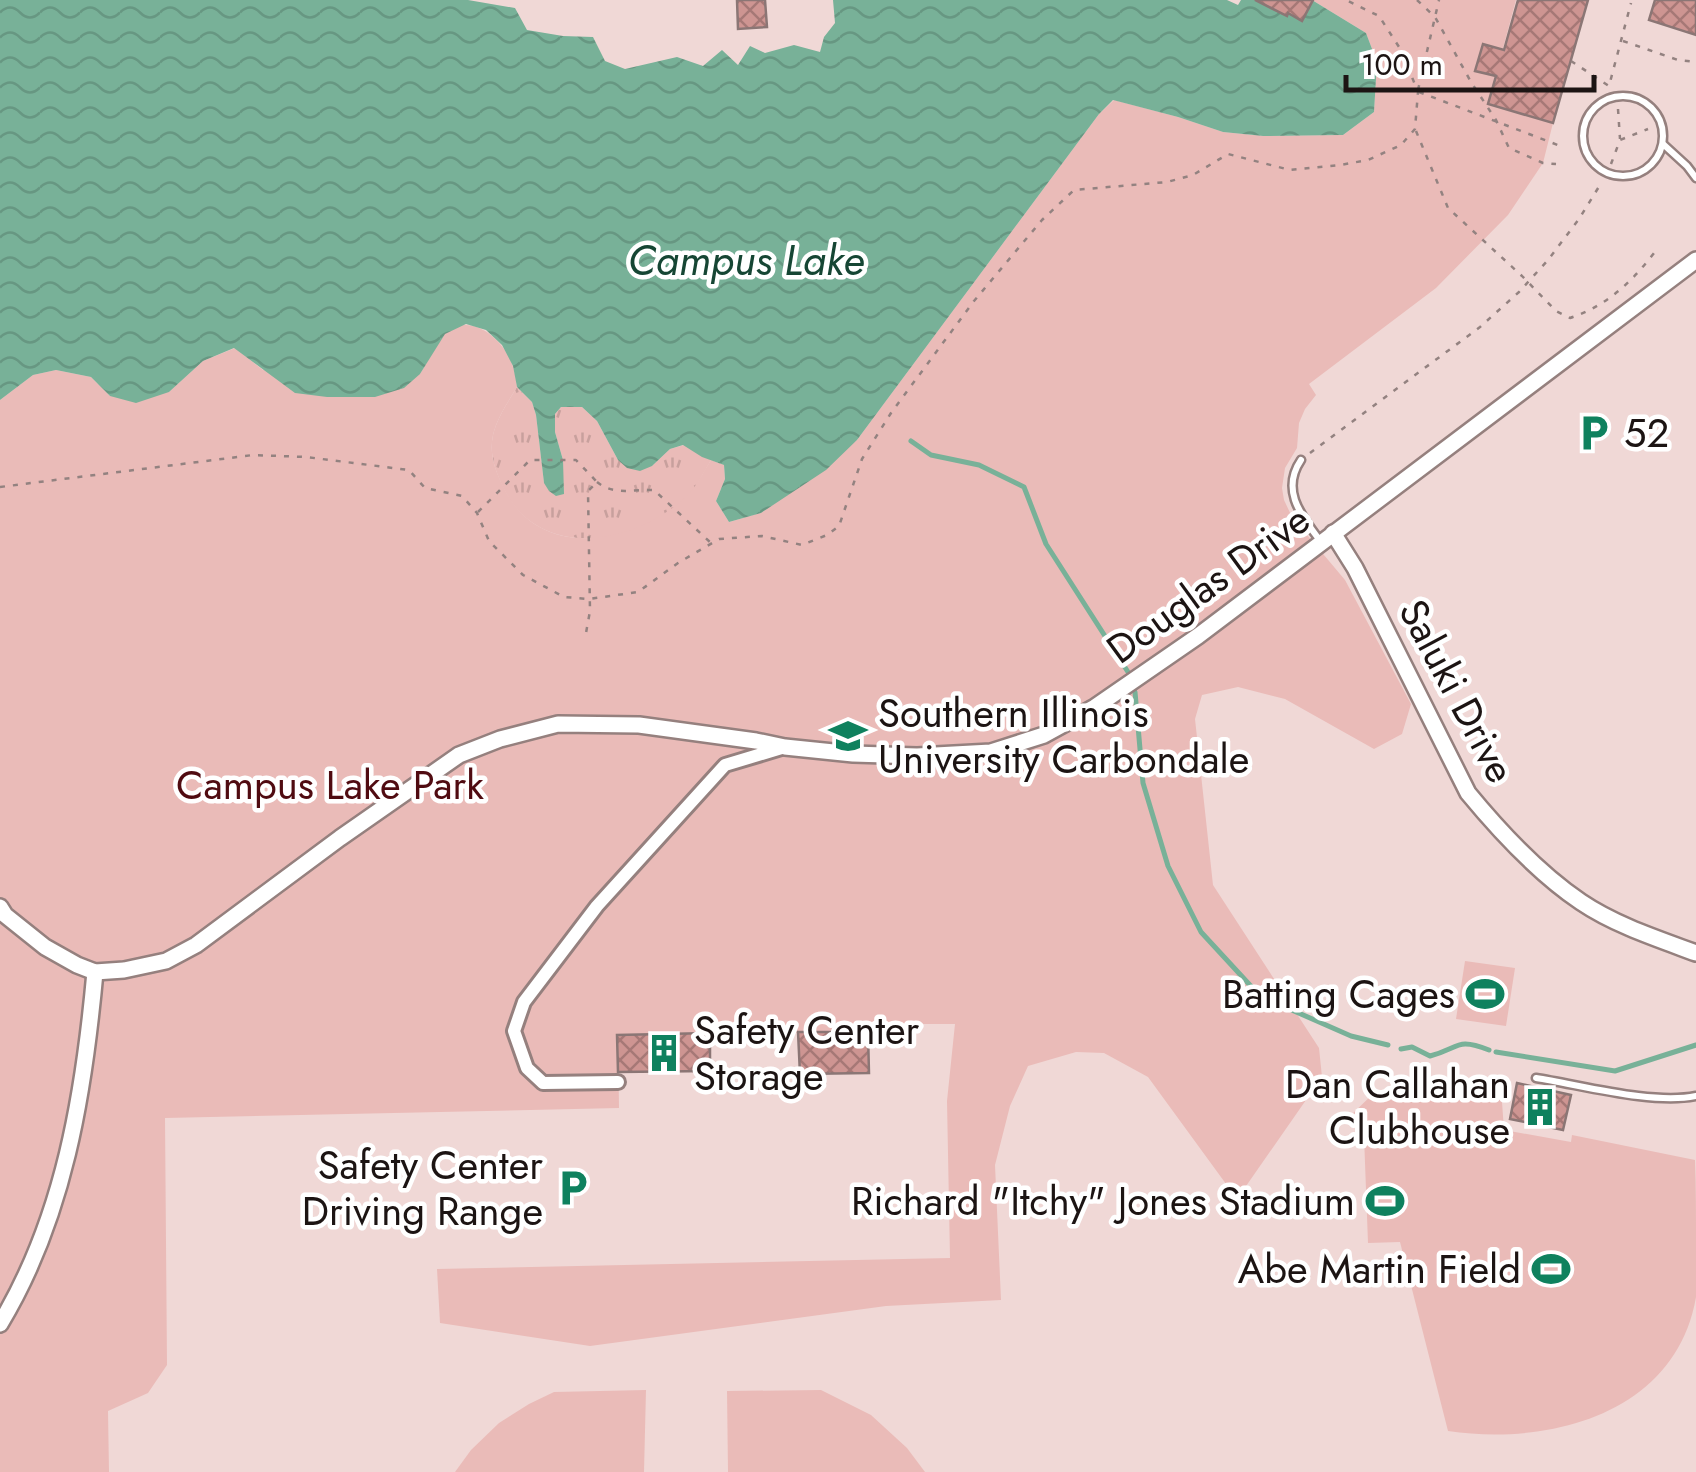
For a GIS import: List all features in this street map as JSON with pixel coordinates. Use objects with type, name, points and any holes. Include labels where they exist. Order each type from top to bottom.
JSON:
[{"type":"street","name":"Douglas Drive","points":[[95,972],[166,961],[196,946],[458,754],[558,724],[638,725],[853,754],[953,756],[991,752],[1044,736],[1095,707],[1198,636],[1696,260]]},
{"type":"street","name":"Saluki Drive","points":[[1327,537],[1355,568],[1468,792],[1489,819],[1538,868],[1583,904],[1696,953]]},
{"type":"street","points":[[618,1082],[543,1084],[527,1068],[514,1031],[524,1002],[597,906],[725,765],[785,747]]},
{"type":"street","points":[[0,907],[45,948],[95,972],[78,1104],[60,1185],[38,1247],[0,1324]]},
{"type":"lane","points":[[1663,144],[1649,168],[1637,174],[1614,175],[1589,157],[1584,130],[1590,113],[1604,101],[1634,97],[1654,110],[1662,121],[1663,144],[1696,178]]},
{"type":"lane","points":[[1301,460],[1293,471],[1292,490],[1304,518],[1327,537]]},
{"type":"lane","points":[[1536,1078],[1654,1098],[1696,1096]]},
{"type":"path","points":[[1346,0],[1379,16],[1402,50],[1418,92],[1563,146]]},
{"type":"path","points":[[1416,0],[1435,17],[1509,148],[1543,163],[1556,164]]},
{"type":"path","points":[[1439,0],[1418,92],[1416,130],[1448,208],[1556,311],[1570,318],[1592,312],[1620,292],[1654,254]]},
{"type":"path","points":[[1571,61],[1609,86],[1632,3]]},
{"type":"path","points":[[1622,41],[1696,62]]},
{"type":"path","points":[[1611,164],[1620,140],[1618,109]]},
{"type":"path","points":[[1620,140],[1648,129]]},
{"type":"path","points":[[0,487],[253,455],[306,457],[409,470],[425,488],[462,496],[477,513],[489,541],[522,575],[564,597],[589,599],[638,592],[719,539],[762,536],[802,544],[827,536],[838,526],[862,459],[891,413],[974,301],[1042,220],[1074,190],[1167,182],[1192,175],[1228,154],[1290,170],[1340,165],[1368,160],[1401,144],[1416,130]]},
{"type":"path","points":[[1301,460],[1480,327],[1548,260],[1600,185]]},
{"type":"path","points":[[477,513],[530,460],[576,460],[606,490],[654,490],[712,544]]},
{"type":"path","points":[[586,633],[588,491],[597,482]]},
{"type":"green space","name":"Campus Lake Park","points":[[1312,0],[1516,0],[1488,104],[1553,123],[1543,163],[1508,215],[1436,288],[1309,384],[1316,395],[1299,423],[1297,448],[1285,468],[1282,488],[1292,517],[1345,580],[1411,704],[1402,734],[1374,749],[1285,699],[1238,687],[1202,695],[1195,719],[1213,885],[1319,1048],[1322,1077],[1237,1199],[1148,1077],[1104,1053],[1076,1052],[1028,1066],[1010,1106],[995,1165],[1001,1300],[886,1306],[590,1346],[440,1323],[437,1269],[950,1258],[947,1101],[955,1024],[869,1024],[868,1032],[618,1035],[619,1108],[165,1118],[167,1365],[148,1393],[108,1411],[109,1472],[0,1472],[0,400],[33,375],[56,370],[91,377],[110,396],[169,392],[203,361],[235,348],[263,370],[420,374],[445,333],[465,325],[494,337],[513,367],[517,387],[495,429],[492,455],[500,480],[519,510],[539,527],[562,536],[587,538],[639,527],[685,498],[711,460],[724,465],[725,479],[716,501],[729,522],[761,513],[857,440],[1099,114],[1114,100],[1223,132],[1263,136],[1343,135],[1374,112],[1377,62],[1366,33]]},
{"type":"green space","points":[[517,387],[532,402],[536,415],[544,483],[563,460],[555,432],[555,414],[561,407],[582,407],[597,421],[618,460],[652,466],[670,449],[684,445],[711,460],[686,500],[653,523],[605,537],[557,534],[535,525],[517,509],[494,462],[495,429]]},
{"type":"green space","name":"Batting Cages","points":[[1465,961],[1515,968],[1506,1026],[1456,1019]]},
{"type":"green space","name":"Abe Martin Field","points":[[1501,1088],[1504,1130],[1571,1142],[1572,1135],[1695,1160],[1696,1297],[1684,1337],[1663,1369],[1635,1395],[1602,1414],[1527,1433],[1448,1431],[1400,1242],[1368,1243],[1364,1136],[1347,1119],[1377,1090],[1387,1100],[1395,1093]]},
{"type":"green space","points":[[646,1390],[644,1472],[455,1472],[499,1423],[554,1392]]},
{"type":"green space","points":[[821,1390],[871,1415],[907,1448],[925,1472],[728,1472],[727,1391]]},
{"type":"water","name":"Campus Lake","points":[[0,0],[468,0],[515,8],[527,30],[593,37],[605,61],[625,69],[677,57],[703,66],[722,50],[738,65],[750,46],[765,53],[794,45],[820,52],[824,37],[835,23],[833,0],[1227,0],[1238,5],[1241,0],[1312,0],[1366,33],[1377,62],[1374,112],[1343,135],[1263,136],[1223,132],[1113,100],[857,440],[826,470],[761,513],[729,522],[716,501],[725,479],[724,465],[683,445],[670,449],[652,466],[640,471],[627,468],[618,460],[597,421],[582,407],[561,407],[555,414],[564,494],[556,496],[549,491],[544,483],[532,402],[517,387],[513,366],[502,345],[486,330],[466,324],[445,334],[420,374],[404,388],[375,397],[295,393],[234,348],[203,361],[169,392],[136,403],[110,396],[91,377],[56,370],[33,375],[0,400]]},
{"type":"building","points":[[737,0],[765,0],[767,27],[738,29]]},
{"type":"building","points":[[1255,0],[1313,0],[1302,21]]},
{"type":"building","points":[[1518,0],[1588,0],[1553,123],[1488,104],[1496,76],[1475,71],[1483,44],[1504,50]]},
{"type":"building","points":[[1655,0],[1696,0],[1696,35],[1649,20]]},
{"type":"building","points":[[798,1032],[868,1032],[869,1073],[800,1074]]},
{"type":"building","name":"Safety Center Storage","points":[[710,1033],[710,1071],[618,1072],[617,1035]]},
{"type":"building","name":"Dan Callahan Clubhouse","points":[[1517,1083],[1571,1095],[1563,1130],[1510,1119]]},
{"type":"waterway","points":[[911,441],[931,455],[979,465],[1024,487],[1046,544],[1128,672]]},
{"type":"waterway","points":[[1135,692],[1143,783],[1168,866],[1201,932],[1260,996],[1351,1036],[1388,1045]]},
{"type":"waterway","points":[[1401,1049],[1412,1047],[1430,1056],[1464,1044],[1489,1050]]},
{"type":"waterway","points":[[1496,1052],[1615,1071],[1696,1045]]},
{"type":"place","name":"52","points":[[1594,433]]},
{"type":"place","name":"Southern Illinois University Carbondale","points":[[848,736]]},
{"type":"place","name":"Batting Cages","points":[[1485,994]]},
{"type":"place","name":"Safety Center Storage","points":[[664,1053]]},
{"type":"place","name":"Dan Callahan Clubhouse","points":[[1540,1107]]},
{"type":"place","name":"Safety Center Driving Range","points":[[573,1188]]},
{"type":"place","name":"Richard \"Itchy\" Jones Stadium","points":[[1385,1201]]},
{"type":"place","name":"Abe Martin Field","points":[[1551,1269]]}]
